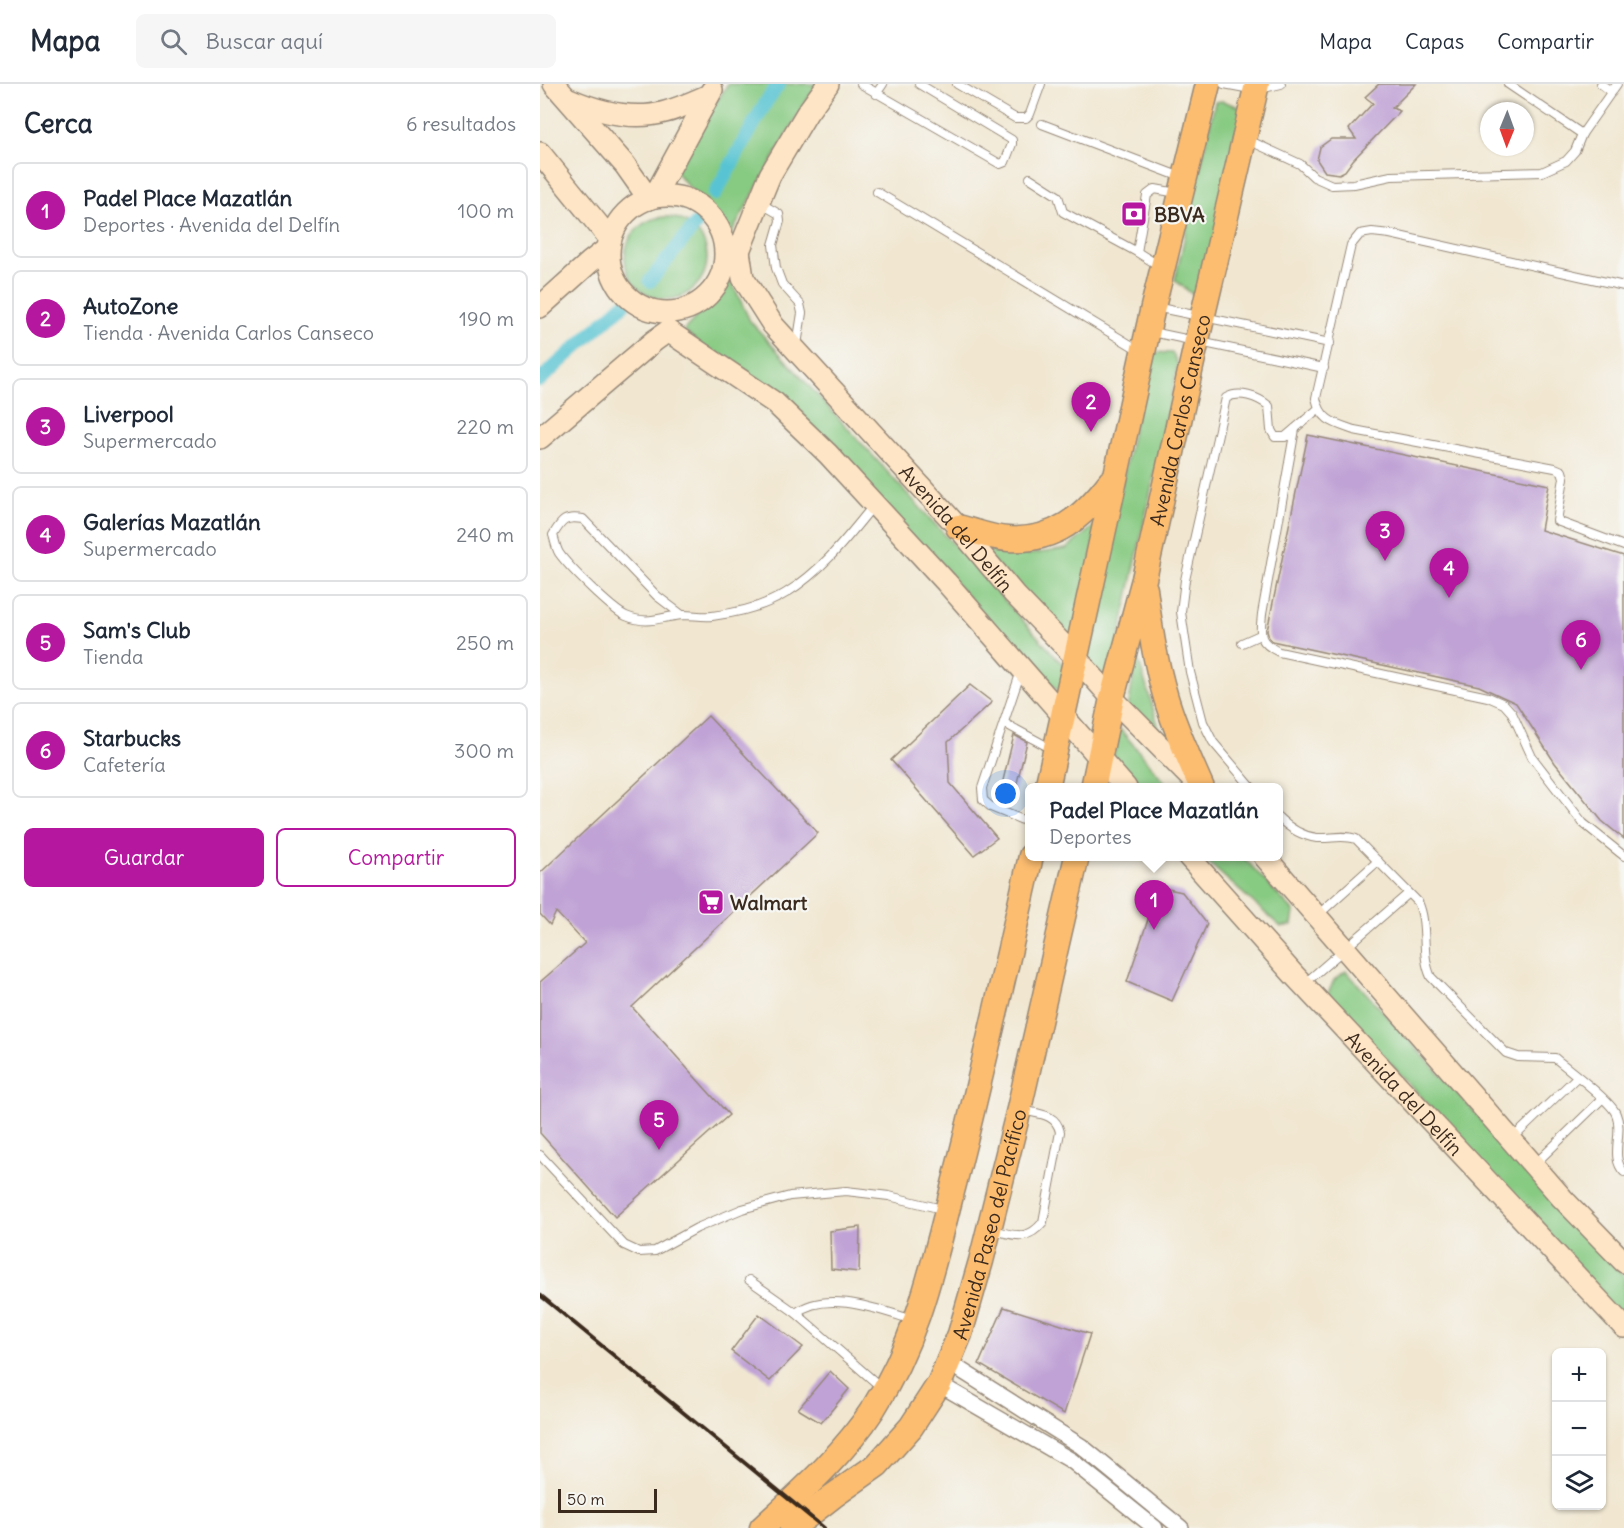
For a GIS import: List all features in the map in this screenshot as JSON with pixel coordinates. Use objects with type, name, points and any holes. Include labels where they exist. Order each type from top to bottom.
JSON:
[{"type":"main road","points":[[1048,783],[1153,306],[1208,84]]},
{"type":"main road","name":"Avenida Carlos Canseco","points":[[1100,756],[1112,698],[1144,579],[1202,316],[1257,87]]},
{"type":"main road","points":[[957,527],[1007,539],[1039,538],[1078,518],[1091,507],[1115,475]]},
{"type":"main road","points":[[1144,579],[1154,653],[1166,698],[1179,737],[1200,783]]},
{"type":"main road","points":[[1094,783],[1100,756]]},
{"type":"main road","name":"Avenida Paseo del Pacífico","points":[[762,1528],[849,1440],[873,1409],[899,1363],[917,1321],[930,1284],[976,1099],[1031,861]]},
{"type":"main road","name":"Avenida Paseo del Pacífico","points":[[792,1528],[877,1466],[911,1427],[944,1373],[960,1334],[989,1229],[1019,1110],[1076,861]]},
{"type":"main road","points":[[849,1440],[859,1458],[877,1466]]},
{"type":"street","points":[[540,438],[654,341],[668,322],[709,295],[718,283],[759,202],[770,175],[807,113],[828,84]]},
{"type":"street","points":[[560,91],[606,112],[649,116],[667,112],[712,89]]},
{"type":"street","points":[[652,198],[712,89]]},
{"type":"street","points":[[560,91],[652,198]]},
{"type":"street","points":[[540,153],[609,244]]},
{"type":"street","points":[[732,252],[715,221],[703,208],[688,200],[672,196],[652,198],[632,207],[618,221],[609,244],[610,268],[617,286],[631,300],[668,322],[775,403],[828,454],[946,582],[1122,783]]},
{"type":"street","points":[[540,307],[609,244]]},
{"type":"street","name":"Avenida del Delfín","points":[[732,252],[743,278],[773,325],[957,527],[1014,594],[1112,698],[1197,783]]},
{"type":"street","name":"Avenida del Delfín","points":[[1192,861],[1303,985],[1624,1327]]},
{"type":"street","points":[[1268,861],[1534,1166],[1624,1262]]},
{"type":"street","points":[[944,1373],[1072,1461],[1155,1528]]},
{"type":"street","points":[[944,1373],[1088,1451],[1182,1528]]},
{"type":"lane","points":[[861,84],[1000,164],[1005,162],[1012,140],[919,84]]},
{"type":"lane","points":[[876,94],[883,84]]},
{"type":"lane","points":[[957,84],[1015,118],[1026,118],[1030,114],[1041,84]]},
{"type":"lane","points":[[1224,84],[1257,87],[1281,84]]},
{"type":"lane","points":[[1508,84],[1582,134]]},
{"type":"lane","points":[[1601,84],[1612,92]]},
{"type":"lane","points":[[1244,138],[1300,164],[1314,177],[1332,185],[1354,184],[1391,176],[1542,172],[1566,161],[1575,152],[1582,134],[1617,84]]},
{"type":"lane","points":[[1042,124],[1183,187]]},
{"type":"lane","points":[[1030,178],[1058,196],[1063,212],[1163,268]]},
{"type":"lane","points":[[1137,252],[1147,195],[1155,189],[1183,187]]},
{"type":"lane","points":[[877,192],[1145,342],[1197,340],[1324,368]]},
{"type":"lane","points":[[759,202],[779,214],[780,221],[773,245],[776,268],[783,284],[800,304],[802,313],[796,349]]},
{"type":"lane","points":[[1624,286],[1390,234],[1372,232],[1360,234],[1351,245],[1316,398],[1318,409],[1332,423],[1354,430],[1562,471],[1564,478],[1557,521],[1624,546]]},
{"type":"lane","points":[[1153,306],[1330,343]]},
{"type":"lane","points":[[1248,783],[1213,742],[1203,722],[1185,648],[1181,612],[1183,599],[1226,398],[1234,394],[1257,397],[1269,406],[1271,430],[1275,437],[1285,436],[1318,409]]},
{"type":"lane","points":[[1295,429],[1260,635],[1267,646],[1279,652],[1488,697],[1504,704],[1512,713],[1532,757],[1561,796],[1583,823],[1624,856]]},
{"type":"lane","points":[[682,615],[657,596],[583,519],[572,518],[561,522],[553,535],[559,552],[601,597],[624,615],[645,621],[663,620],[682,615],[710,616],[752,608],[785,594],[811,576],[837,552],[874,505]]},
{"type":"lane","points":[[1242,643],[1260,635]]},
{"type":"lane","points":[[1022,669],[982,788],[983,800],[991,807],[1025,821]]},
{"type":"lane","points":[[1004,723],[1056,752]]},
{"type":"lane","points":[[1283,821],[1296,831],[1317,838],[1345,835],[1356,839],[1418,902],[1423,912],[1427,968],[1431,977],[1506,1053],[1518,1057],[1555,1058],[1615,1111],[1618,1117],[1618,1162],[1624,1173]]},
{"type":"lane","points":[[1317,916],[1378,861]]},
{"type":"lane","points":[[1303,985],[1409,893]]},
{"type":"lane","points":[[1511,1140],[1576,1077]]},
{"type":"lane","points":[[1534,1166],[1602,1099]]},
{"type":"lane","points":[[989,1229],[1023,1236],[1035,1233],[1043,1222],[1060,1132],[1058,1123],[1051,1117],[1019,1110]]},
{"type":"lane","points":[[540,1155],[624,1245],[639,1252],[655,1251],[697,1228],[742,1209],[790,1196],[846,1191],[889,1196],[947,1210]]},
{"type":"lane","points":[[749,1280],[796,1313],[884,1390]]},
{"type":"lane","points":[[796,1313],[814,1303],[839,1302],[873,1308],[917,1321]]},
{"type":"green space","points":[[728,84],[818,84],[806,101],[731,234],[673,169]]},
{"type":"green space","points":[[1222,101],[1249,110],[1205,288],[1192,294],[1175,280],[1215,102]]},
{"type":"green space","points":[[666,217],[682,220],[695,229],[704,242],[707,258],[704,274],[695,287],[682,296],[666,299],[650,296],[637,287],[628,274],[625,258],[628,242],[637,229],[650,220]]},
{"type":"green space","points":[[731,280],[750,321],[1067,669],[1062,695],[881,506],[684,330]]},
{"type":"green space","points":[[1149,352],[1172,353],[1178,364],[1109,686],[1085,663]]},
{"type":"green space","points":[[1097,524],[1075,647],[982,550],[1025,555],[1066,549]]},
{"type":"green space","points":[[1137,655],[1164,745],[1128,709]]},
{"type":"green space","points":[[1120,729],[1166,783],[1132,783],[1112,762]]},
{"type":"green space","points":[[1207,861],[1247,861],[1294,912],[1292,925],[1281,927]]},
{"type":"green space","points":[[1346,971],[1624,1276],[1624,1322],[1328,994],[1334,980]]},
{"type":"building","points":[[1379,84],[1416,84],[1392,108],[1400,111],[1345,171],[1339,174],[1325,172],[1317,160],[1320,147],[1331,139],[1356,139],[1349,129],[1373,103],[1365,97]]},
{"type":"building","points":[[1308,435],[1549,485],[1541,530],[1624,556],[1624,839],[1602,821],[1555,763],[1516,703],[1479,686],[1272,641],[1269,638],[1267,631]]},
{"type":"building","points":[[970,685],[992,702],[948,742],[950,783],[997,838],[974,855],[891,760]]},
{"type":"building","points":[[708,716],[818,833],[632,1007],[729,1115],[615,1217],[540,1133],[540,982],[585,943],[556,912],[550,925],[540,914],[540,873]]},
{"type":"building","points":[[1014,735],[1027,742],[1013,799],[999,797]]},
{"type":"building","points":[[1159,887],[1182,892],[1207,924],[1172,1001],[1127,982]]},
{"type":"building","points":[[860,1227],[859,1272],[831,1269],[830,1231]]},
{"type":"building","points":[[1004,1307],[1090,1334],[1064,1414],[979,1364]]},
{"type":"building","points":[[759,1314],[803,1347],[770,1381],[731,1351]]},
{"type":"building","points":[[830,1371],[849,1389],[821,1423],[798,1409]]},
{"type":"waterway","points":[[715,194],[766,102],[779,84]]},
{"type":"waterway","points":[[650,281],[696,224]]},
{"type":"waterway","points":[[540,380],[624,304]]},
{"type":"railway","points":[[540,1295],[824,1528]]},
{"type":"place","name":"BBVA","points":[[1134,214]]},
{"type":"place","name":"AutoZone","points":[[1091,432]]},
{"type":"place","name":"Liverpool","points":[[1385,561]]},
{"type":"place","name":"Galerías Mazatlán","points":[[1449,598]]},
{"type":"place","name":"Starbucks","points":[[1581,670]]},
{"type":"place","name":"Walmart","points":[[711,902]]},
{"type":"place","name":"Padel Place Mazatlán","points":[[1154,930]]},
{"type":"place","name":"Sam's Club","points":[[659,1150]]}]
